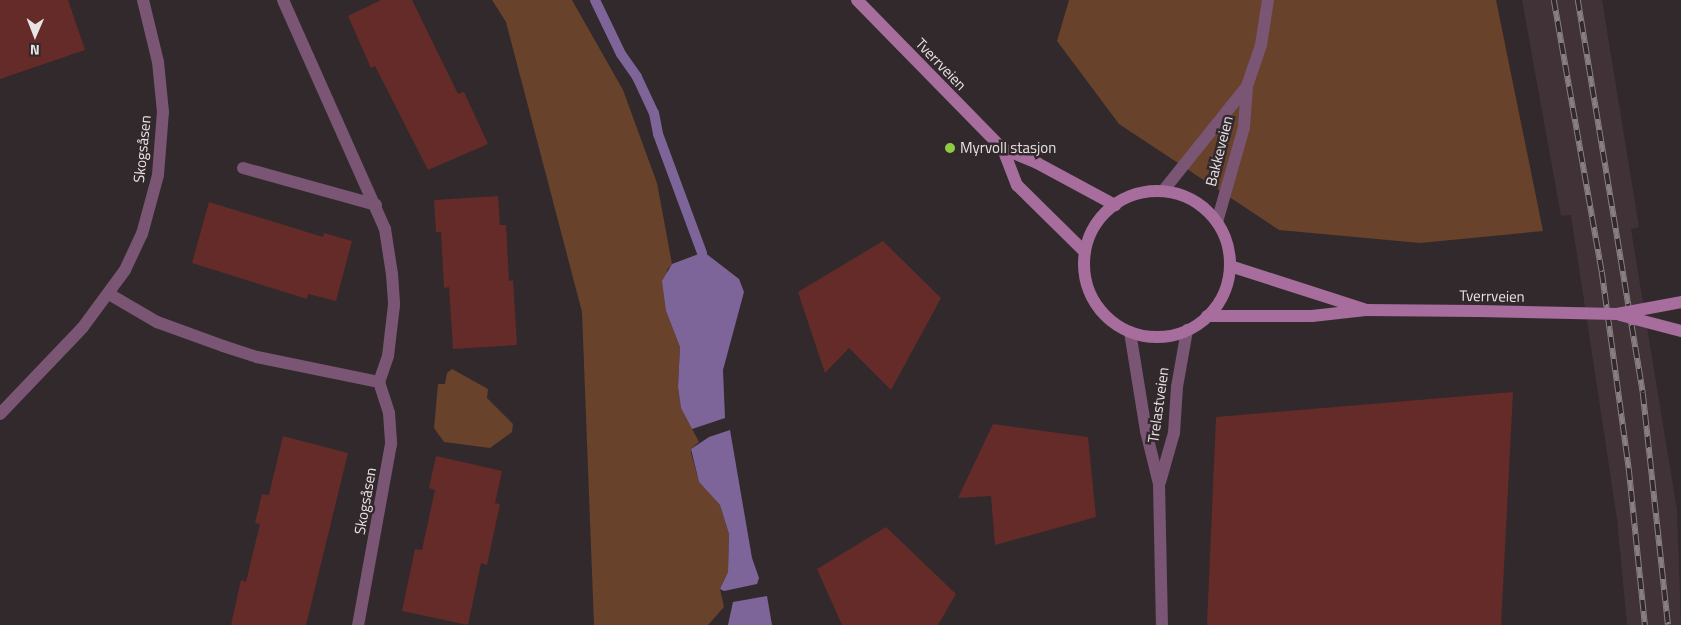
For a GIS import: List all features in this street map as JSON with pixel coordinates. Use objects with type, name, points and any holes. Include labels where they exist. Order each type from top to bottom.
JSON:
[{"type":"main road","name":"Tverrveien","points":[[857,0],[1003,149],[1017,185],[1085,252]]},
{"type":"main road","name":"Tverrveien","points":[[1003,149],[1037,162],[1114,205]]},
{"type":"main road","points":[[1162,191],[1193,201],[1217,222],[1226,243],[1230,266],[1224,293],[1207,316],[1187,330],[1159,337],[1130,332],[1117,325],[1097,306],[1086,280],[1085,252],[1095,226],[1114,205],[1130,196],[1162,191]]},
{"type":"main road","name":"Tverrveien","points":[[1230,266],[1366,310]]},
{"type":"main road","name":"Tverrveien","points":[[1207,316],[1312,316],[1366,310],[1617,314],[1681,302]]},
{"type":"main road","name":"Tverrveien","points":[[1617,314],[1681,331]]},
{"type":"street","name":"Skogsåsen","points":[[0,414],[84,327],[109,294],[142,234],[158,175],[163,144],[162,88],[143,0]]},
{"type":"street","points":[[109,294],[157,322],[223,346],[257,357],[379,382],[388,356],[394,305],[385,229],[376,205],[283,0]]},
{"type":"street","name":"Bakkeveien","points":[[1217,222],[1244,127],[1247,86],[1261,45],[1268,0]]},
{"type":"street","name":"Bakkeveien","points":[[1162,191],[1247,86]]},
{"type":"street","points":[[242,168],[376,205]]},
{"type":"street","name":"Trelastveien","points":[[1160,484],[1174,433],[1177,387],[1187,330]]},
{"type":"street","name":"Trelastveien","points":[[1130,332],[1146,431],[1160,484],[1162,625]]},
{"type":"street","name":"Skogsåsen","points":[[358,625],[390,444],[389,413],[379,382]]},
{"type":"shaded area","points":[[492,0],[572,0],[623,90],[657,183],[672,264],[667,270],[666,311],[680,347],[678,387],[681,408],[699,442],[691,449],[691,453],[699,482],[720,505],[729,534],[728,572],[720,589],[724,607],[708,625],[594,625],[582,312],[506,22]]},
{"type":"shaded area","points":[[1069,0],[1496,0],[1543,231],[1420,243],[1279,230],[1119,124],[1057,41]]},
{"type":"shaded area","points":[[1522,0],[1602,0],[1639,227],[1631,229],[1677,510],[1681,625],[1627,625],[1617,519],[1571,215],[1561,216]]},
{"type":"shaded area","points":[[704,252],[739,279],[744,292],[723,370],[725,418],[692,429],[681,408],[678,387],[680,347],[666,311],[662,281],[672,264]]},
{"type":"shaded area","points":[[452,369],[488,389],[487,398],[513,424],[512,432],[490,448],[444,442],[434,428],[438,384],[445,384],[447,373]]},
{"type":"shaded area","points":[[730,430],[752,558],[759,578],[757,584],[724,591],[720,589],[728,572],[729,534],[720,505],[699,482],[691,449],[709,437]]},
{"type":"shaded area","points":[[767,596],[772,625],[728,625],[733,602]]},
{"type":"building","points":[[0,0],[68,0],[85,50],[0,79]]},
{"type":"building","points":[[381,0],[412,0],[458,94],[464,92],[488,144],[428,170],[375,66],[371,68],[348,16]]},
{"type":"building","points":[[498,196],[500,225],[506,225],[509,281],[513,280],[517,345],[453,349],[449,287],[444,288],[441,232],[436,232],[434,200]]},
{"type":"building","points":[[209,202],[323,237],[324,233],[352,241],[336,301],[308,294],[307,299],[192,263]]},
{"type":"building","points":[[883,241],[941,298],[891,390],[849,348],[825,373],[798,292]]},
{"type":"building","points":[[1513,392],[1501,625],[1207,625],[1216,417]]},
{"type":"building","points":[[993,424],[1088,437],[1096,517],[995,545],[991,496],[958,498]]},
{"type":"building","points":[[283,436],[348,453],[306,625],[231,625],[241,580],[246,582],[260,524],[255,523],[262,494],[269,495]]},
{"type":"building","points":[[436,456],[502,471],[495,503],[500,504],[487,565],[481,563],[468,625],[402,611],[415,549],[422,550],[435,490],[429,488]]},
{"type":"building","points":[[886,527],[956,594],[938,625],[842,625],[817,569]]},
{"type":"waterway","points":[[595,0],[621,54],[637,77],[654,113],[658,134],[702,253]]},
{"type":"railway","points":[[1554,0],[1602,272],[1629,469],[1645,625]]},
{"type":"railway","points":[[1578,0],[1643,393],[1668,625]]},
{"type":"place","name":"Myrvoll stasjon","points":[[950,148]]}]
